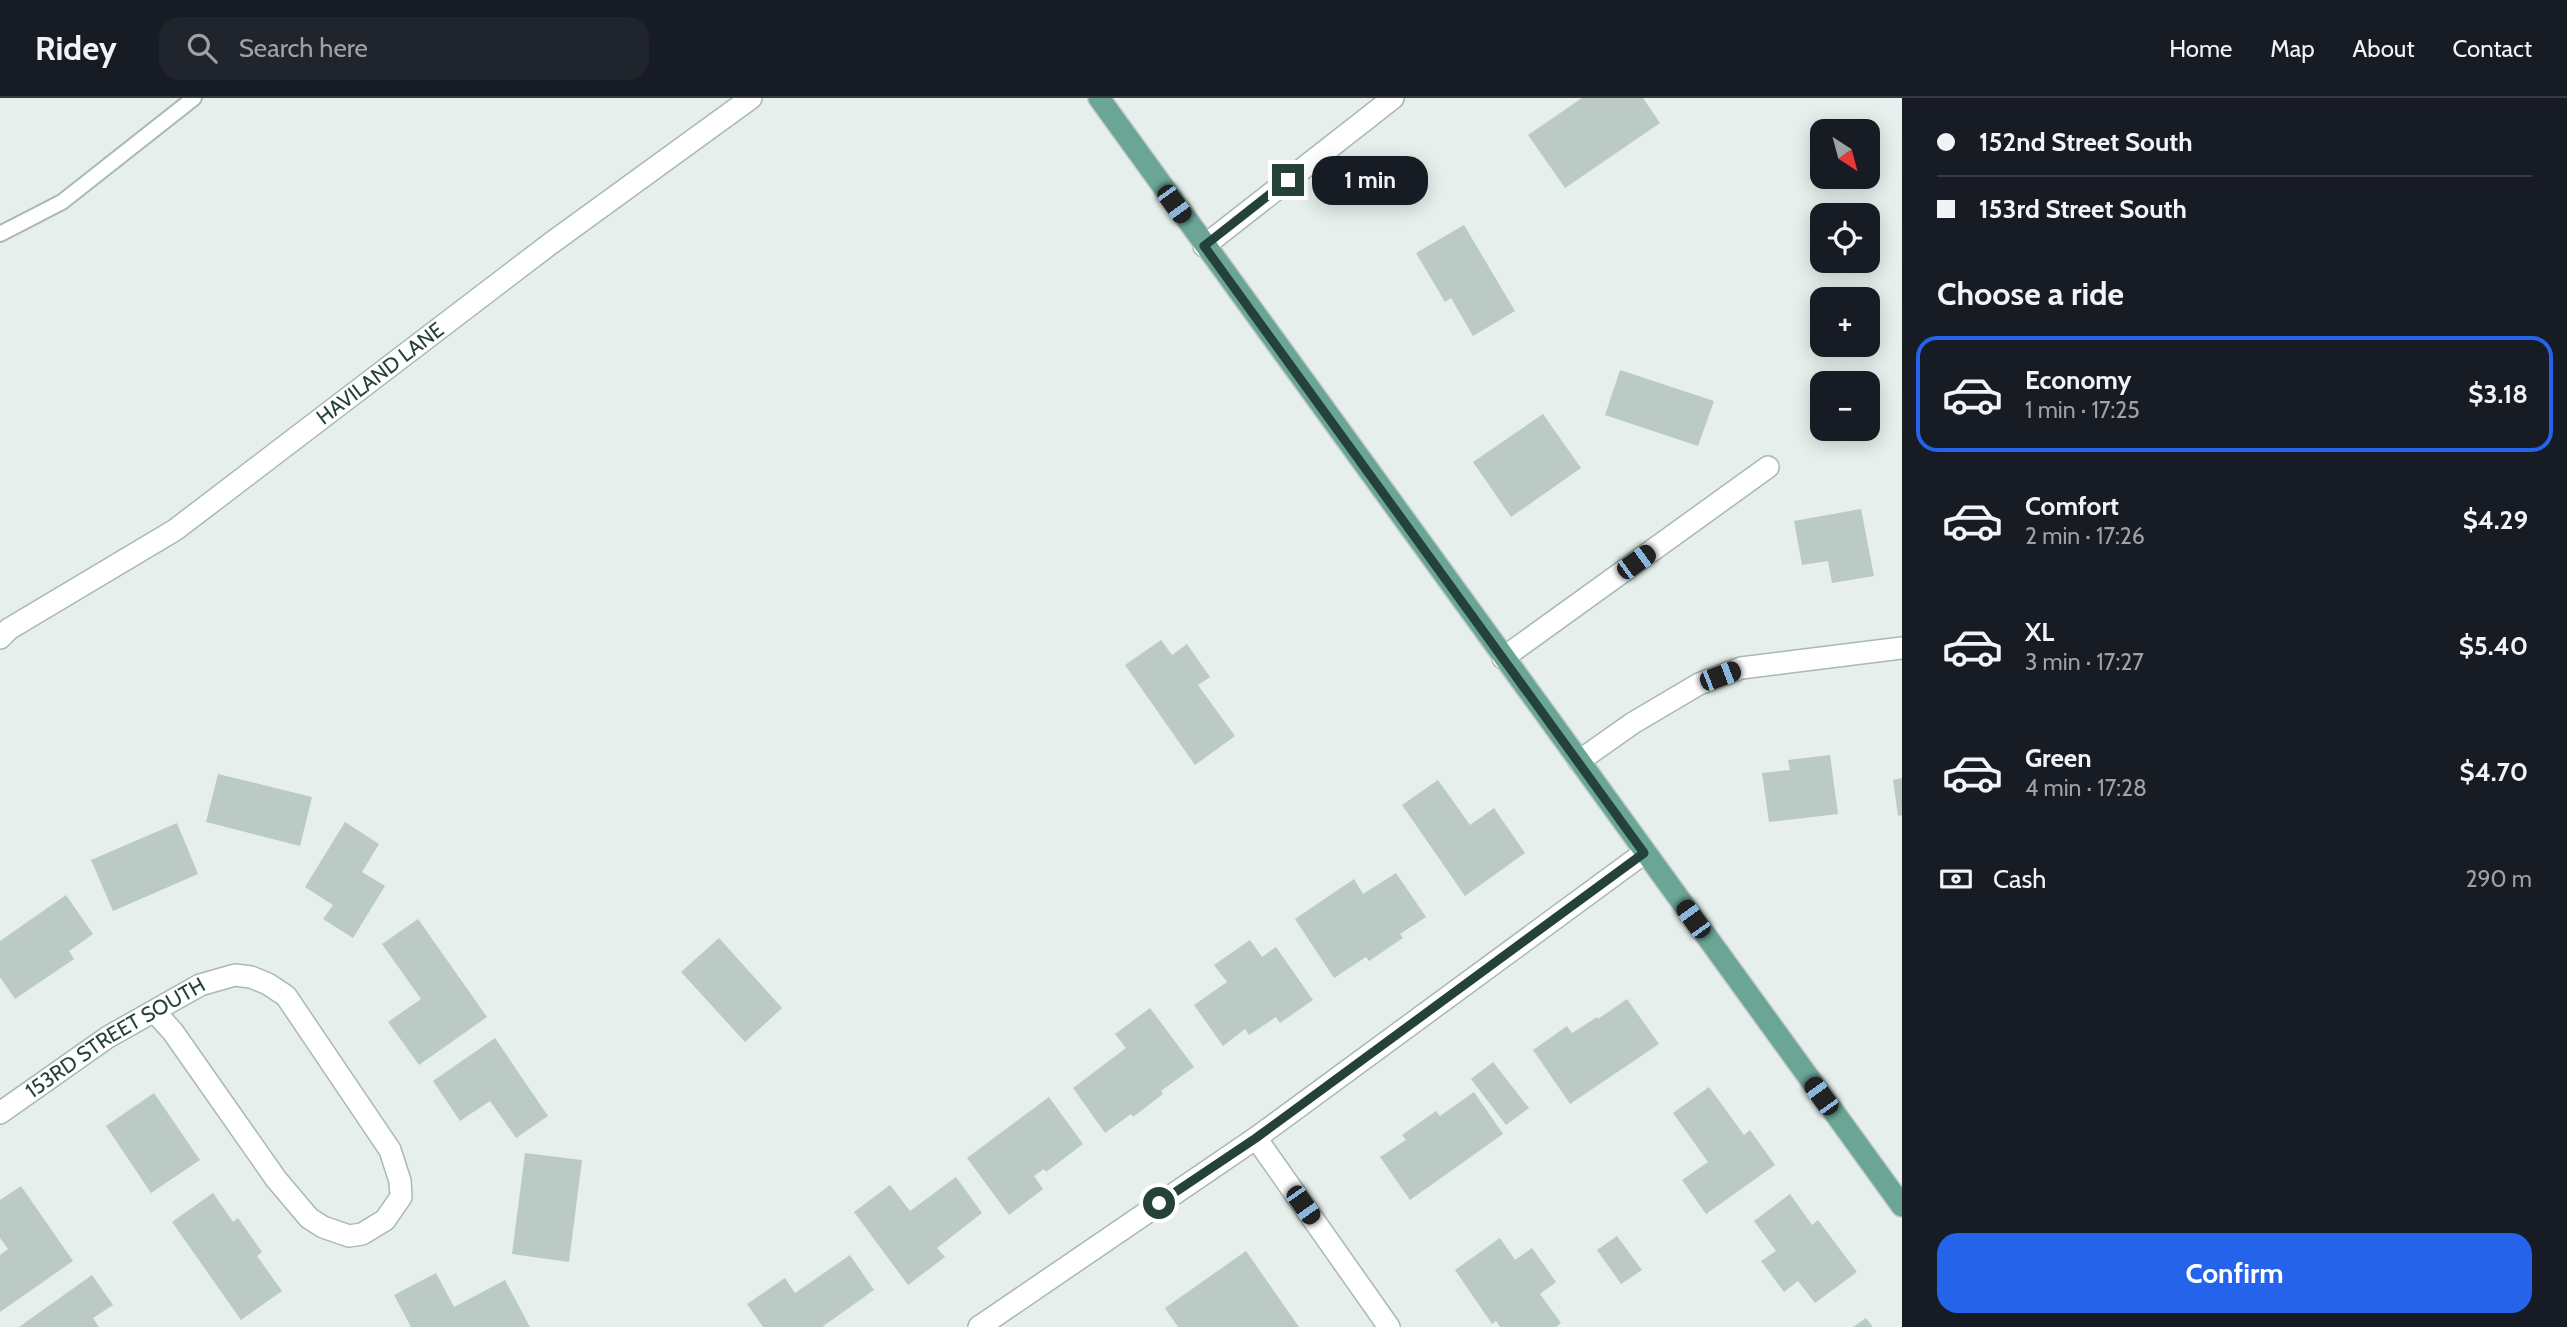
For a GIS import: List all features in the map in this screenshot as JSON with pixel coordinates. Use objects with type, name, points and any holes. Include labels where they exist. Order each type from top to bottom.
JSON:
[{"type":"main road","points":[[1099,98],[1902,1206]]},
{"type":"street","name":"HAVILAND LANE","points":[[0,638],[9,629],[175,530],[550,244],[751,98]]},
{"type":"street","points":[[1204,246],[1393,98]]},
{"type":"street","points":[[1503,658],[1768,467]]},
{"type":"street","points":[[1579,761],[1633,723],[1699,684],[1741,668],[1902,649]]},
{"type":"street","points":[[979,1327],[1256,1138],[1644,853]]},
{"type":"street","name":"153RD STREET SOUTH","points":[[0,1113],[108,1037],[200,985],[235,975],[251,977],[286,996],[390,1150],[400,1181],[401,1197],[391,1215],[372,1230],[349,1236],[323,1227],[309,1218],[276,1179],[173,1032],[155,1012]]},
{"type":"street","points":[[1256,1138],[1389,1327]]},
{"type":"lane","points":[[0,234],[62,202],[194,98]]},
{"type":"building","points":[[1582,98],[1643,98],[1660,123],[1565,188],[1528,135]]},
{"type":"building","points":[[1464,225],[1515,311],[1473,336],[1451,298],[1445,302],[1416,253]]},
{"type":"building","points":[[1620,370],[1714,401],[1698,446],[1605,415]]},
{"type":"building","points":[[1543,414],[1581,468],[1511,517],[1473,462]]},
{"type":"building","points":[[1861,509],[1874,576],[1832,583],[1828,561],[1802,565],[1794,521]]},
{"type":"building","points":[[1161,640],[1172,655],[1187,644],[1210,677],[1198,685],[1235,736],[1195,765],[1125,665]]},
{"type":"building","points":[[1830,755],[1838,814],[1769,822],[1762,773],[1790,770],[1788,760]]},
{"type":"building","points":[[218,774],[312,797],[300,846],[206,822]]},
{"type":"building","points":[[1902,778],[1902,815],[1898,816],[1893,780]]},
{"type":"building","points":[[1438,780],[1470,825],[1494,808],[1525,853],[1465,896],[1402,805]]},
{"type":"building","points":[[345,822],[379,844],[362,872],[385,886],[353,938],[323,919],[333,905],[305,887]]},
{"type":"building","points":[[177,823],[198,874],[113,911],[91,860]]},
{"type":"building","points":[[1396,873],[1426,917],[1400,934],[1403,938],[1369,961],[1366,957],[1334,978],[1295,919],[1354,879],[1363,894]]},
{"type":"building","points":[[66,895],[93,934],[69,951],[74,959],[15,999],[0,977],[0,941]]},
{"type":"building","points":[[418,919],[487,1017],[419,1065],[388,1022],[421,999],[382,944]]},
{"type":"building","points":[[719,938],[782,1008],[745,1042],[681,972]]},
{"type":"building","points":[[1250,940],[1262,957],[1276,947],[1313,1000],[1280,1023],[1276,1017],[1249,1035],[1245,1029],[1223,1046],[1194,1005],[1227,982],[1214,965]]},
{"type":"building","points":[[1627,999],[1659,1044],[1570,1104],[1533,1050],[1567,1026],[1572,1033]]},
{"type":"building","points":[[1150,1008],[1194,1067],[1161,1091],[1163,1094],[1133,1117],[1131,1114],[1105,1133],[1073,1088],[1126,1048],[1115,1034]]},
{"type":"building","points":[[495,1038],[548,1116],[516,1138],[490,1101],[460,1121],[433,1081]]},
{"type":"building","points":[[1493,1062],[1529,1108],[1506,1125],[1471,1079]]},
{"type":"building","points":[[1709,1087],[1744,1135],[1750,1130],[1775,1165],[1706,1214],[1682,1180],[1708,1162],[1673,1113]]},
{"type":"building","points":[[1474,1092],[1503,1134],[1410,1200],[1380,1157],[1406,1140],[1402,1135],[1436,1111],[1440,1116]]},
{"type":"building","points":[[154,1093],[200,1160],[151,1193],[106,1126]]},
{"type":"building","points":[[1049,1097],[1083,1144],[1046,1172],[1044,1169],[1034,1176],[1043,1189],[1009,1215],[967,1158]]},
{"type":"building","points":[[525,1153],[582,1160],[569,1262],[512,1254]]},
{"type":"building","points":[[956,1177],[982,1213],[937,1248],[945,1257],[908,1285],[854,1212],[890,1185],[910,1211]]},
{"type":"building","points":[[21,1186],[73,1261],[0,1312],[0,1255],[8,1249],[0,1238],[0,1200]]},
{"type":"building","points":[[213,1193],[233,1222],[238,1218],[262,1252],[257,1256],[282,1291],[241,1320],[172,1222]]},
{"type":"building","points":[[1790,1194],[1812,1225],[1818,1220],[1857,1272],[1815,1303],[1798,1281],[1784,1292],[1761,1261],[1776,1251],[1754,1221]]},
{"type":"building","points":[[1617,1236],[1642,1270],[1621,1284],[1597,1250]]},
{"type":"building","points":[[1500,1238],[1515,1260],[1532,1248],[1556,1282],[1540,1294],[1561,1323],[1556,1327],[1500,1327],[1496,1321],[1492,1324],[1455,1270]]},
{"type":"building","points":[[1246,1251],[1299,1327],[1178,1327],[1165,1308]]},
{"type":"building","points":[[850,1255],[874,1290],[822,1327],[763,1327],[747,1304],[785,1278],[795,1293]]},
{"type":"building","points":[[436,1273],[454,1307],[505,1280],[530,1327],[411,1327],[394,1295]]},
{"type":"building","points":[[92,1275],[113,1305],[93,1318],[99,1327],[19,1327]]},
{"type":"building","points":[[1866,1318],[1873,1327],[1853,1327]]},
{"type":"route","points":[[1159,1203],[1256,1138],[1644,853],[1204,246],[1288,180]]}]
